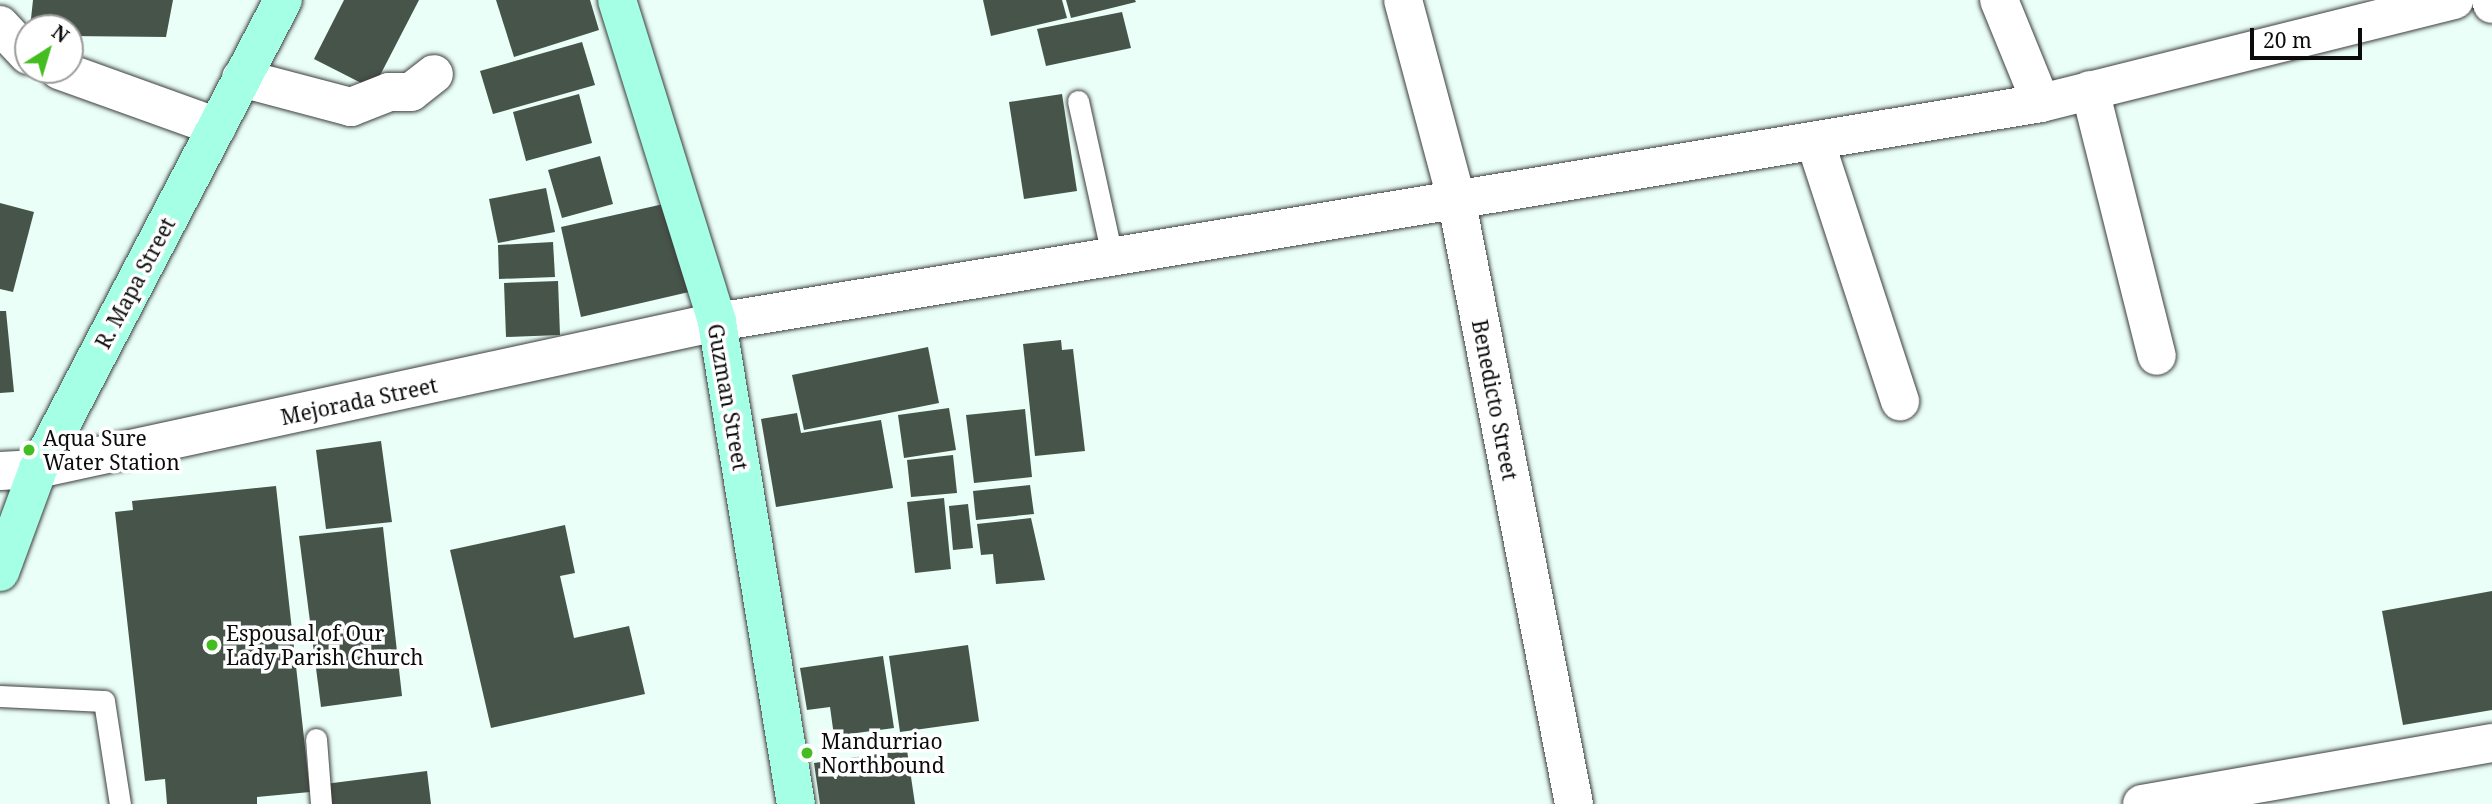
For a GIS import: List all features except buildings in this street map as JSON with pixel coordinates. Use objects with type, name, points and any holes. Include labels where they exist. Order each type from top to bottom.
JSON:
[{"type":"main road","name":"R. Mapa Street","points":[[0,572],[38,469],[283,0]]},
{"type":"main road","name":"Guzman Street","points":[[617,0],[717,322],[796,804]]},
{"type":"street","name":"Benedicto Street","points":[[1404,0],[1456,198],[1574,804]]},
{"type":"street","points":[[1999,0],[2041,103]]},
{"type":"street","name":"Mejorada Street","points":[[0,471],[38,469],[717,322],[2041,103],[2353,14],[2454,0]]},
{"type":"street","points":[[241,78],[351,107],[389,92],[411,92],[434,74]]},
{"type":"street","points":[[84,79],[217,127]]},
{"type":"street","points":[[2090,90],[2157,356]]},
{"type":"street","points":[[1815,141],[1900,401]]},
{"type":"street","points":[[2142,804],[2491,746]]},
{"type":"lane","points":[[1078,101],[1112,255]]},
{"type":"lane","points":[[0,695],[104,701],[120,804]]},
{"type":"lane","points":[[316,739],[321,804]]},
{"type":"place","name":"Aqua Sure Water Station","points":[[29,450]]},
{"type":"place","name":"Espousal of Our Lady Parish Church","points":[[212,645]]},
{"type":"place","name":"Mandurriao Northbound","points":[[807,753]]}]
